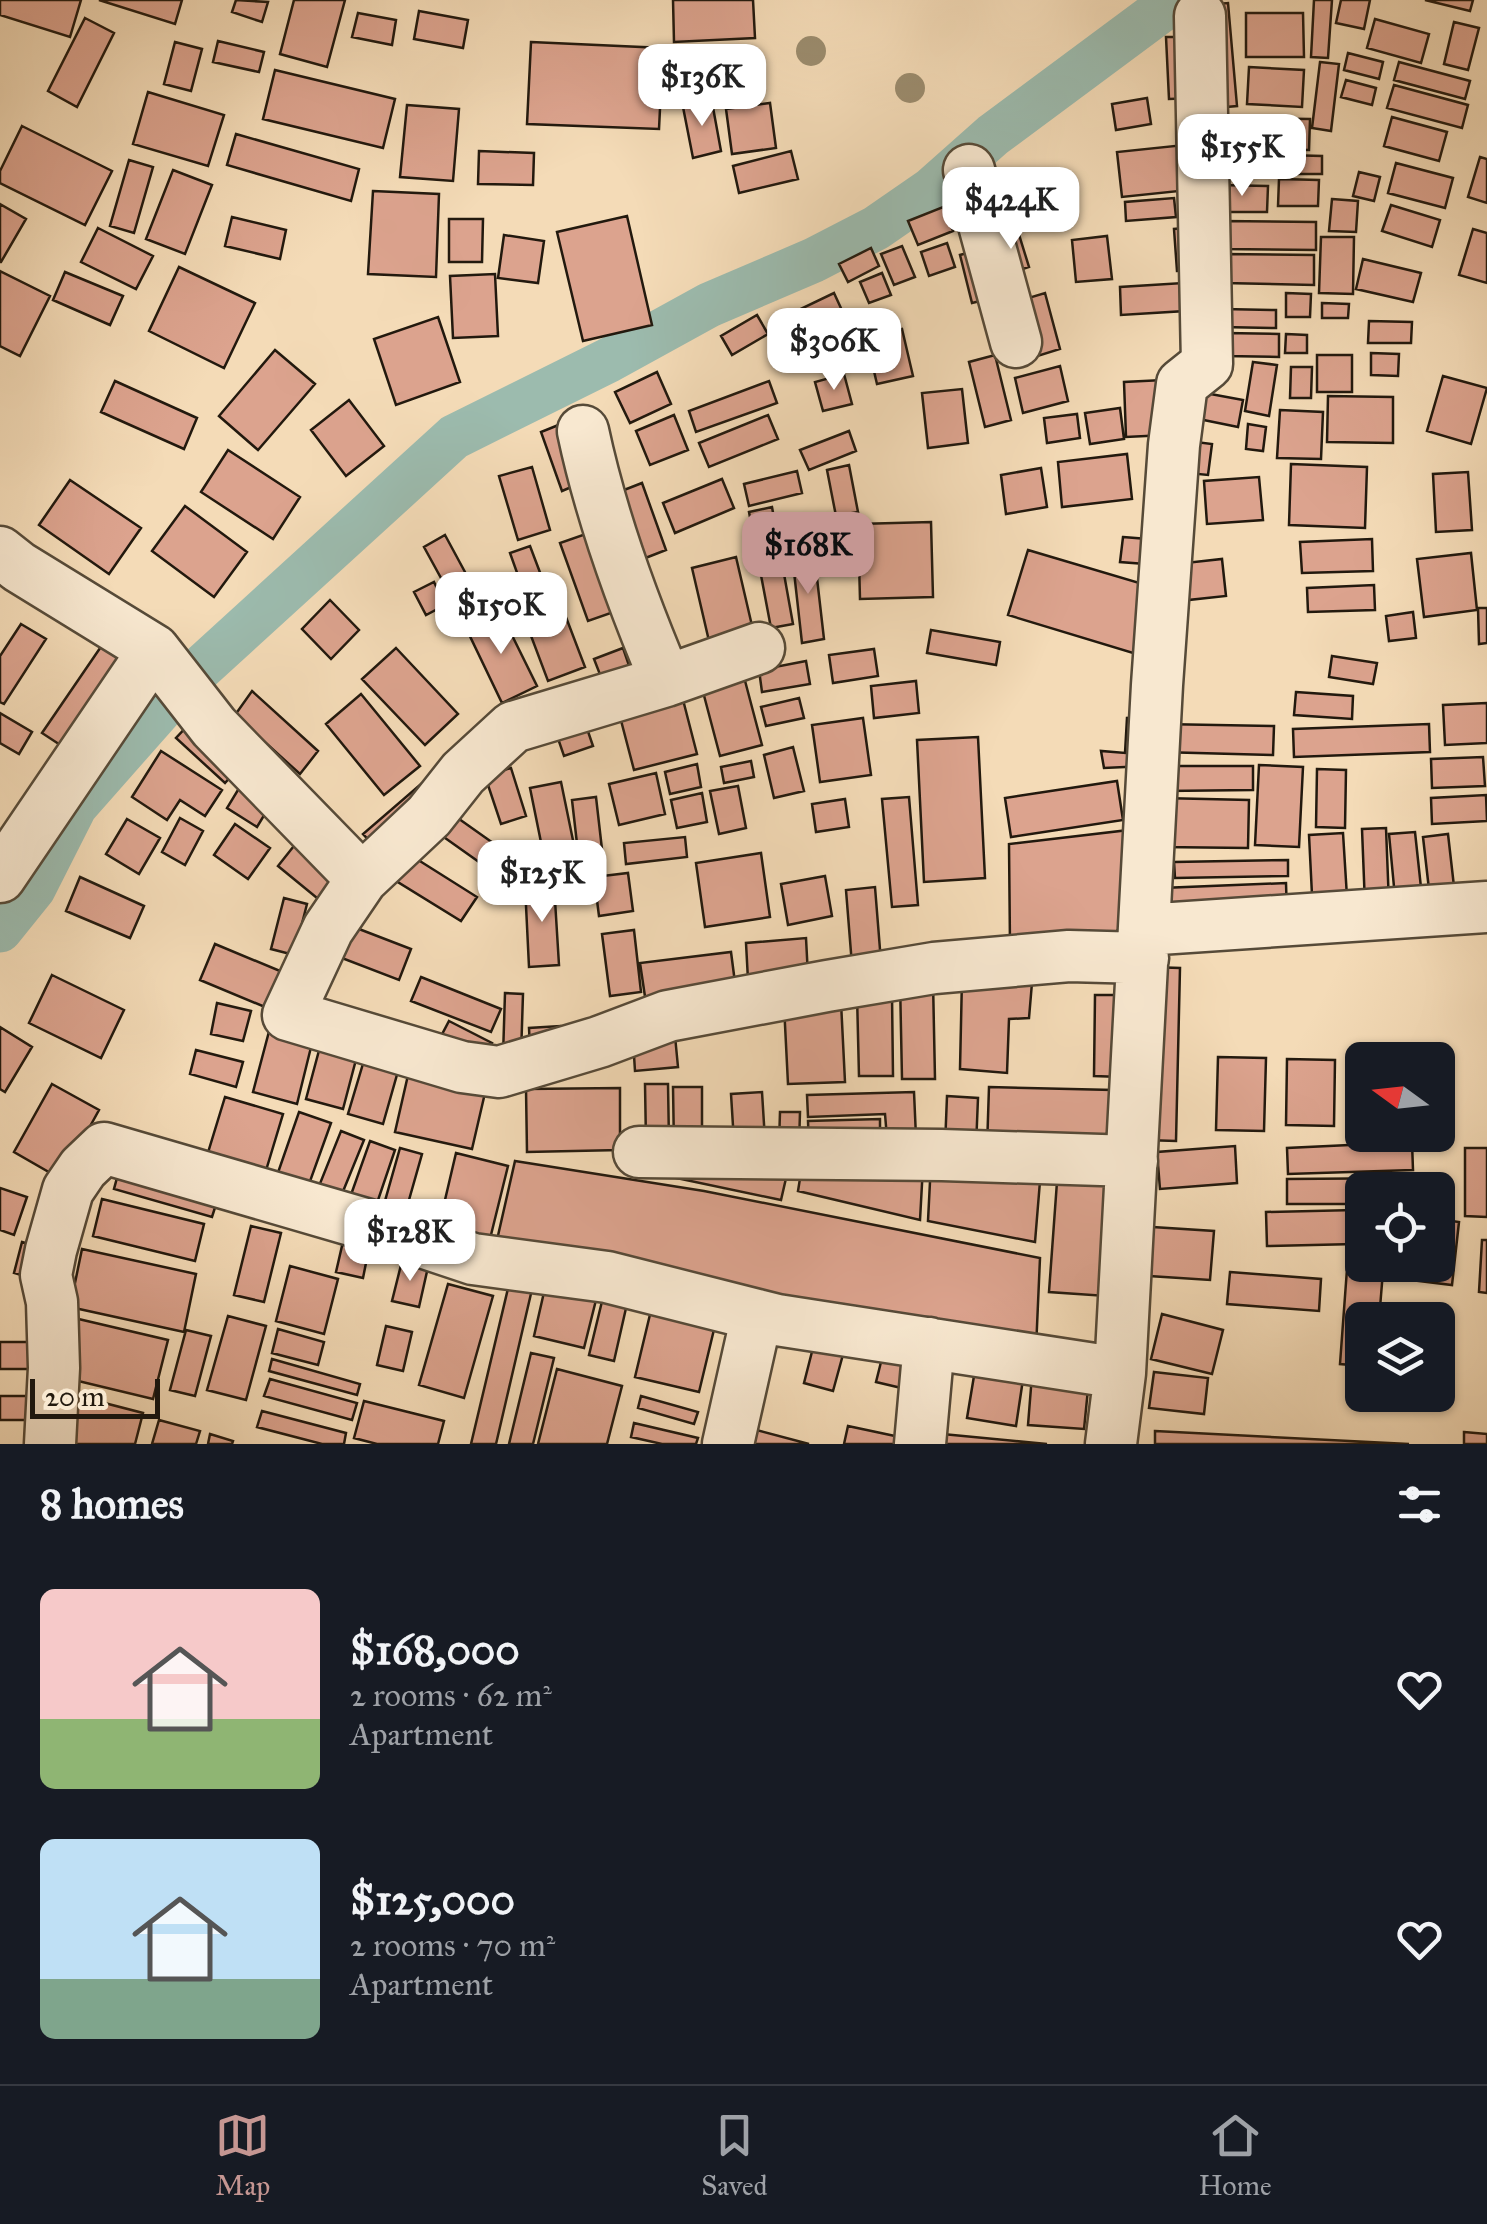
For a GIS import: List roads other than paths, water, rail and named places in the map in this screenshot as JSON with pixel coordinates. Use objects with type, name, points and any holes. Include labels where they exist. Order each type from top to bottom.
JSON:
[{"type":"street","points":[[1111,1444],[1120,1373],[1174,446],[1182,384],[1207,364],[1200,16]]},
{"type":"street","points":[[969,170],[1016,342]]},
{"type":"street","points":[[583,431],[591,470],[618,552],[666,681]]},
{"type":"street","points":[[0,552],[154,650],[214,727],[362,879]]},
{"type":"street","points":[[759,648],[513,727],[462,773],[428,816],[362,879],[328,928],[288,1014],[462,1068],[500,1072],[668,1016],[934,968],[1487,908]]},
{"type":"street","points":[[0,877],[154,650]]},
{"type":"street","points":[[50,1444],[54,1368],[52,1302],[46,1275],[68,1190],[104,1148],[390,1231],[473,1260],[606,1276],[757,1315],[1120,1373]]},
{"type":"street","points":[[639,1152],[942,1154],[1132,1161]]},
{"type":"street","points":[[728,1444],[757,1315]]},
{"type":"street","points":[[920,1444],[929,1343]]},
{"type":"waterway","points":[[0,930],[33,889],[75,806],[181,686],[454,437],[709,305],[814,260],[876,228],[931,190],[993,135],[1175,0]]}]
